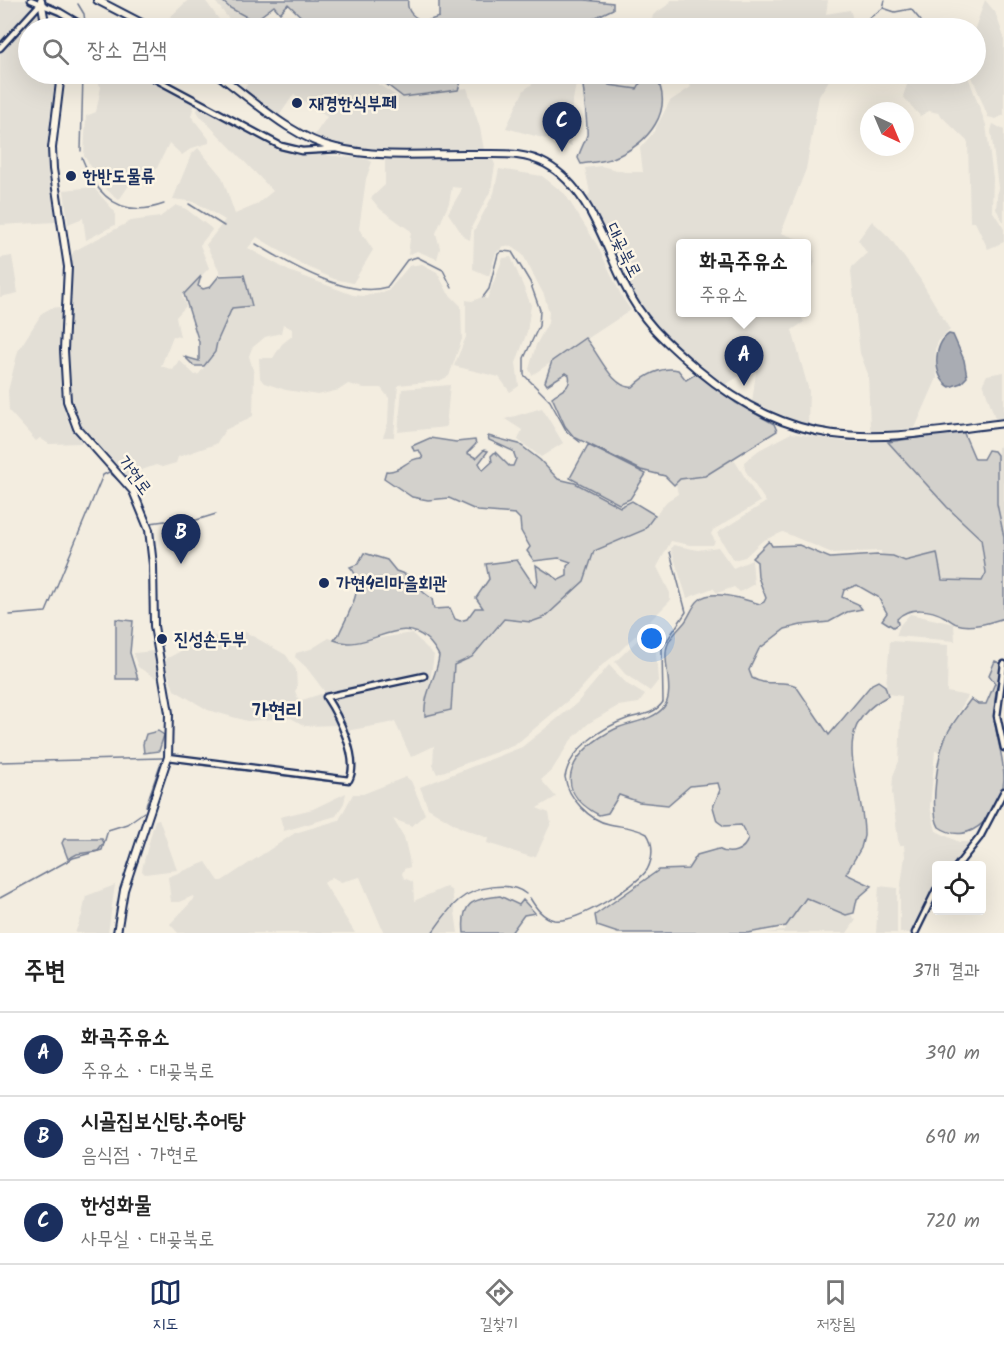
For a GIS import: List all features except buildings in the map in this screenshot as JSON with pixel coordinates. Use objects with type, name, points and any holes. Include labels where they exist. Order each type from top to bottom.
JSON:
[{"type":"street","points":[[31,0],[41,2],[69,18]]},
{"type":"street","points":[[98,0],[132,18]]},
{"type":"street","points":[[41,2],[44,18]]},
{"type":"street","points":[[27,18],[41,2]]},
{"type":"street","points":[[0,48],[18,28]]},
{"type":"street","name":"가현로","points":[[61,84],[52,148],[53,169],[68,267],[64,334],[67,401],[77,428],[133,491],[149,530],[153,565],[153,626],[170,712],[168,757],[124,890],[117,933]]},
{"type":"street","points":[[164,84],[268,141],[302,151],[337,149]]},
{"type":"street","name":"대곶북로","points":[[231,84],[305,136],[337,149],[374,153],[515,154],[538,159],[552,167],[568,180],[584,200],[635,306],[647,323],[726,392],[770,417],[821,433],[851,436],[903,434],[1004,423]]},
{"type":"street","points":[[1004,664],[997,716],[1004,748]]},
{"type":"street","points":[[168,757],[349,780],[352,773],[349,748],[339,718],[326,696],[424,676]]},
{"type":"street","points":[[961,861],[980,837],[1004,791]]},
{"type":"street","points":[[915,933],[932,898]]},
{"type":"shaded area","points":[[0,0],[34,0],[33,8],[24,18],[18,18],[18,24],[0,44]]},
{"type":"shaded area","points":[[188,0],[205,0],[218,18],[169,18]]},
{"type":"shaded area","points":[[214,0],[221,0],[248,18],[228,18]]},
{"type":"shaded area","points":[[221,0],[408,0],[408,8],[417,18],[303,18],[288,4],[280,13],[274,6],[258,18],[248,18]]},
{"type":"shaded area","points":[[439,0],[585,0],[613,3],[613,9],[594,18],[436,18],[439,17]]},
{"type":"shaded area","points":[[671,0],[828,0],[826,14],[850,10],[852,18],[652,18],[653,15]]},
{"type":"shaded area","points":[[985,0],[995,12],[1004,37],[1004,115],[996,119],[988,117],[975,84],[986,84],[986,18],[979,18]]},
{"type":"shaded area","points":[[34,13],[40,18],[30,18]]},
{"type":"shaded area","points":[[18,31],[18,84],[57,84],[49,159],[56,222],[0,225],[0,51]]},
{"type":"shaded area","points":[[99,84],[160,84],[195,103],[191,116],[209,139],[209,143],[192,148],[182,155],[169,143],[157,168],[134,178],[119,200],[106,189],[84,156],[86,116],[96,112],[101,87]]},
{"type":"shaded area","points":[[247,84],[378,84],[398,97],[467,88],[480,128],[484,150],[380,150],[348,147],[324,141],[313,137],[327,117],[294,94],[279,116],[244,90]]},
{"type":"shaded area","points":[[386,84],[460,84],[458,90],[403,97]]},
{"type":"shaded area","points":[[532,84],[576,84],[570,115],[569,135],[572,146],[506,128],[524,90]]},
{"type":"shaded area","points":[[582,84],[608,84],[637,89],[640,84],[659,84],[662,100],[655,124],[637,144],[613,158],[581,164],[578,158],[587,131]]},
{"type":"shaded area","points":[[608,84],[640,84],[637,89]]},
{"type":"shaded area","points":[[689,84],[827,84],[819,96],[806,169],[781,233],[798,239],[676,239],[676,317],[801,317],[804,322],[792,330],[809,391],[808,426],[752,402],[756,372],[751,369],[725,385],[649,322],[629,287],[586,198],[590,193],[585,168],[601,166],[625,172],[643,172],[640,148],[653,133],[670,101],[691,87]]},
{"type":"shaded area","points":[[907,84],[971,84],[986,125],[993,178],[992,210],[1004,229],[1004,242],[988,249],[975,222],[970,222],[968,142],[938,113],[929,111],[920,116],[914,109],[914,102],[907,101],[903,96]]},
{"type":"shaded area","points":[[199,105],[279,147],[296,152],[367,159],[372,162],[366,179],[359,229],[373,250],[353,283],[334,279],[305,266],[257,237],[248,248],[289,271],[353,295],[365,296],[388,291],[409,266],[422,264],[437,272],[448,293],[461,306],[462,339],[449,376],[439,381],[398,385],[394,437],[383,437],[388,423],[389,398],[381,388],[364,388],[348,384],[339,390],[318,395],[286,390],[264,383],[260,378],[259,358],[273,358],[282,344],[292,336],[292,329],[283,324],[281,333],[265,337],[252,348],[249,356],[254,373],[253,416],[225,430],[216,444],[178,457],[176,463],[162,467],[156,465],[127,475],[80,425],[71,400],[68,360],[72,288],[69,259],[74,251],[131,221],[160,217],[176,205],[186,209],[211,228],[212,230],[200,245],[209,268],[182,296],[186,306],[176,317],[180,337],[173,336],[161,366],[173,370],[179,360],[195,375],[199,374],[213,355],[232,307],[252,306],[244,275],[221,274],[206,245],[225,220],[195,202],[173,199],[191,155],[198,148],[222,177],[235,214],[256,205],[273,191],[200,116],[197,111]]},
{"type":"shaded area","points":[[993,124],[1004,130],[1004,223],[996,209],[998,187],[991,131]]},
{"type":"shaded area","points":[[492,156],[495,165],[491,190],[472,226],[470,240],[464,237],[448,213],[461,191],[461,188],[452,187],[449,203],[436,233],[440,248],[437,259],[417,251],[408,255],[411,231],[380,209],[371,198],[385,185],[385,160]]},
{"type":"shaded area","points":[[499,169],[542,176],[565,194],[597,245],[623,299],[631,310],[532,375],[529,369],[536,345],[548,323],[549,312],[544,295],[523,255],[513,247],[504,246],[496,253],[489,276],[473,269],[474,231],[494,193]]},
{"type":"shaded area","points":[[93,187],[115,212],[115,225],[86,240],[83,218],[68,224],[64,190]]},
{"type":"shaded area","points":[[872,221],[890,238],[920,279],[950,330],[939,340],[935,349],[937,378],[915,428],[872,432],[870,427],[868,374],[860,353],[851,272],[852,267],[867,253],[858,240]]},
{"type":"shaded area","points":[[811,244],[812,244],[815,262],[811,273]]},
{"type":"shaded area","points":[[12,256],[18,293],[0,297],[0,258]]},
{"type":"shaded area","points":[[511,257],[531,305],[527,332],[516,363],[519,386],[510,392],[499,377],[454,366],[466,337],[466,300],[472,301],[482,297],[487,299],[503,258]]},
{"type":"shaded area","points":[[244,275],[252,306],[232,308],[215,352],[204,366],[194,366],[185,357],[199,361],[199,342],[184,294],[201,276],[198,286],[203,289],[210,287],[219,276]]},
{"type":"shaded area","points":[[51,308],[63,309],[61,351],[64,409],[69,424],[82,443],[49,444],[40,438],[36,441],[9,411],[8,391],[18,351],[42,313]]},
{"type":"shaded area","points":[[949,334],[953,335],[964,360],[967,377],[961,383],[950,387],[940,376],[937,360],[940,345]]},
{"type":"shaded area","points":[[585,338],[612,376],[625,386],[633,387],[648,375],[660,370],[678,370],[686,380],[697,373],[736,403],[774,424],[777,431],[705,476],[680,479],[674,485],[665,476],[641,470],[574,437],[565,426],[552,397],[565,389],[569,383],[569,375],[566,373],[547,385],[545,382],[552,361]]},
{"type":"shaded area","points":[[1004,372],[1004,420],[996,421],[983,383],[987,375]]},
{"type":"shaded area","points":[[450,385],[446,427],[398,432],[402,389]]},
{"type":"shaded area","points":[[542,408],[563,443],[541,457],[518,440],[522,430],[505,419]]},
{"type":"shaded area","points":[[963,431],[975,459],[983,459],[988,450],[994,451],[997,455],[997,504],[1004,537],[1004,618],[968,626],[933,612],[920,610],[902,615],[897,619],[898,624],[893,627],[882,620],[887,613],[878,597],[857,585],[844,590],[842,597],[858,604],[862,609],[847,612],[829,622],[785,629],[759,649],[749,670],[752,678],[758,681],[796,686],[829,735],[872,684],[878,681],[885,686],[888,696],[869,709],[857,724],[853,741],[852,758],[863,816],[864,836],[861,848],[846,874],[872,886],[857,899],[854,913],[846,915],[806,898],[786,926],[748,933],[618,933],[597,926],[595,915],[659,870],[688,869],[697,855],[718,849],[727,852],[736,851],[744,846],[748,838],[741,825],[724,826],[717,821],[713,807],[720,790],[718,783],[690,786],[668,805],[639,802],[619,795],[608,813],[599,815],[583,804],[574,793],[570,781],[572,769],[578,758],[600,737],[654,715],[664,707],[668,695],[666,649],[699,600],[712,595],[720,595],[760,604],[764,602],[766,598],[758,577],[757,562],[752,558],[769,541],[772,546],[799,545],[830,558],[877,555],[893,556],[905,561],[937,553],[942,580],[982,581],[986,573],[981,539],[947,507],[888,442]]},
{"type":"shaded area","points":[[791,433],[847,442],[889,440],[947,507],[981,539],[985,560],[984,579],[979,582],[942,580],[936,553],[905,561],[882,556],[881,551],[832,553],[783,532],[762,541],[745,557],[733,560],[717,533],[766,502],[745,470],[744,462],[759,450]]},
{"type":"shaded area","points":[[488,436],[519,444],[540,460],[558,479],[575,483],[620,507],[632,501],[655,515],[644,530],[594,551],[584,581],[545,617],[531,622],[504,619],[472,657],[454,665],[451,710],[425,716],[426,700],[439,656],[428,640],[417,633],[406,630],[359,642],[346,643],[334,640],[351,609],[357,591],[355,574],[350,567],[358,564],[364,553],[387,560],[396,571],[416,578],[423,592],[432,599],[434,609],[450,608],[455,619],[460,621],[467,619],[475,608],[483,608],[476,598],[489,579],[486,564],[517,560],[535,587],[538,581],[536,565],[559,580],[567,576],[567,566],[571,562],[559,558],[534,561],[527,551],[530,547],[521,531],[520,519],[515,514],[478,511],[449,498],[428,500],[412,497],[384,478],[386,471],[396,470],[413,460],[423,458],[419,450],[414,451],[412,446],[430,438],[456,442],[475,440],[476,444],[467,453],[476,458],[484,450],[488,451],[479,463],[483,470],[492,462],[491,456],[495,452],[509,466],[513,466],[516,459],[513,451],[489,440]]},
{"type":"shaded area","points":[[588,445],[646,474],[630,499],[619,504],[570,478]]},
{"type":"shaded area","points":[[1004,446],[1004,537],[997,504],[996,477],[998,447]]},
{"type":"shaded area","points":[[733,458],[760,502],[713,530],[711,534],[715,541],[713,545],[690,545],[671,541],[657,567],[670,593],[670,601],[619,652],[602,665],[578,692],[515,745],[437,774],[433,765],[434,746],[411,757],[395,722],[346,731],[331,700],[306,667],[295,657],[296,653],[311,649],[329,638],[337,641],[361,641],[412,633],[434,655],[425,714],[451,710],[454,665],[472,657],[506,617],[531,622],[545,617],[584,581],[590,556],[597,549],[644,530],[667,501],[678,494],[676,484],[680,479],[701,477]]},
{"type":"shaded area","points":[[673,545],[698,550],[718,547],[733,568],[752,560],[754,584],[740,592],[734,587],[717,593],[713,588],[687,598],[671,549]]},
{"type":"shaded area","points":[[910,614],[954,624],[955,641],[896,636],[900,625]]},
{"type":"shaded area","points":[[116,619],[133,621],[130,653],[138,679],[116,679]]},
{"type":"shaded area","points":[[242,630],[286,655],[296,670],[297,688],[295,691],[299,701],[321,694],[338,725],[305,726],[291,718],[247,721],[208,710],[174,690],[166,667],[166,659],[203,639],[224,634],[224,646],[237,645]]},
{"type":"shaded area","points":[[644,634],[658,643],[656,653],[658,681],[650,691],[625,674],[615,662]]},
{"type":"shaded area","points":[[890,641],[948,645],[947,692],[968,696],[948,730],[942,752],[935,751],[930,807],[936,831],[959,842],[974,842],[958,861],[932,861],[932,894],[912,933],[900,933],[900,892],[905,856],[904,845],[900,845],[898,840],[892,792],[893,776],[899,761],[902,696],[888,694],[886,686]]},
{"type":"shaded area","points":[[154,651],[159,680],[138,667],[134,656],[134,653]]},
{"type":"shaded area","points":[[995,661],[1002,664],[996,694],[995,724],[1004,772],[1002,791],[998,803],[983,823],[973,830],[951,833],[939,827],[935,808],[936,781],[944,742],[949,730],[971,699],[978,704],[986,704],[995,683],[989,675]]},
{"type":"shaded area","points":[[609,665],[627,684],[645,695],[639,703],[618,706],[589,723],[571,740],[552,770],[541,780],[556,797],[537,808],[549,813],[551,823],[536,856],[531,857],[487,843],[488,838],[461,828],[428,808],[420,787],[522,747],[577,703]]},
{"type":"shaded area","points":[[158,731],[164,735],[159,751],[144,753],[143,744],[146,734]]},
{"type":"shaded area","points":[[406,777],[411,781],[425,814],[412,826],[393,819],[404,837],[409,858],[410,867],[404,869],[402,874],[404,878],[413,882],[414,901],[446,887],[452,891],[458,933],[384,933],[360,877],[341,882],[332,877],[324,883],[355,933],[178,933],[170,924],[195,898],[193,896],[179,902],[171,902],[168,877],[206,862],[219,881],[222,881],[295,833],[339,820],[353,794],[363,794]]},
{"type":"shaded area","points":[[346,793],[344,803],[336,816],[284,831],[280,817],[313,809]]},
{"type":"shaded area","points":[[159,819],[177,870],[145,874],[142,871],[143,865],[155,820]]},
{"type":"shaded area","points":[[64,839],[102,839],[104,843],[98,851],[77,854],[68,859],[62,843]]},
{"type":"shaded area","points":[[115,885],[108,933],[75,933],[86,896]]},
{"type":"shaded area","points":[[879,886],[897,888],[897,933],[876,933]]},
{"type":"shaded area","points":[[500,896],[519,905],[523,900],[535,913],[524,915],[511,933],[464,933],[464,915],[470,904]]},
{"type":"shaded area","points":[[806,898],[852,916],[856,920],[847,933],[765,933],[783,931]]},
{"type":"waterway","points":[[885,0],[883,8],[895,12],[911,9],[918,18]]},
{"type":"waterway","points":[[78,4],[84,18]]},
{"type":"waterway","points":[[870,18],[883,8]]},
{"type":"waterway","points":[[81,151],[83,84]]},
{"type":"waterway","points":[[82,158],[95,184],[113,202],[136,209],[164,204]]},
{"type":"waterway","points":[[189,204],[224,226]]},
{"type":"waterway","points":[[256,244],[302,270],[337,284],[355,288],[387,287],[407,260],[417,257],[443,270],[452,288]]},
{"type":"waterway","points":[[483,297],[489,289],[498,254],[502,251],[512,252],[530,282],[540,310],[539,326],[524,358],[524,375],[550,401],[567,432],[580,442]]},
{"type":"waterway","points":[[10,615],[46,612],[103,475],[109,472],[119,481]]},
{"type":"waterway","points":[[125,476],[138,494],[150,523],[165,521],[177,526],[216,514]]},
{"type":"waterway","points":[[530,898],[546,917],[564,920],[604,903],[630,886],[649,866],[652,847],[647,834],[601,822],[594,818],[570,793],[565,777],[573,757],[589,740],[619,722],[652,712],[663,702],[662,648],[686,612],[670,552]]},
{"type":"waterway","points":[[0,762],[163,758]]},
{"type":"waterway","points":[[192,764],[334,782]]},
{"type":"waterway","points":[[146,806],[160,765]]},
{"type":"waterway","points":[[0,898],[73,858],[102,850],[108,830],[127,824],[144,812]]},
{"type":"waterway","points":[[432,933],[444,916],[466,895],[502,886],[511,887],[526,894]]},
{"type":"place","name":"재경한식부페","points":[[297,103]]},
{"type":"place","name":"한성화물","points":[[562,152]]},
{"type":"place","name":"한반도물류","points":[[71,176]]},
{"type":"place","name":"화곡주유소","points":[[744,386]]},
{"type":"place","name":"시골집보신탕.추어탕","points":[[181,564]]},
{"type":"place","name":"가현4리마을회관","points":[[324,583]]},
{"type":"place","name":"진성손두부","points":[[162,639]]},
{"type":"district","name":"가현리","points":[[277,710]]}]
